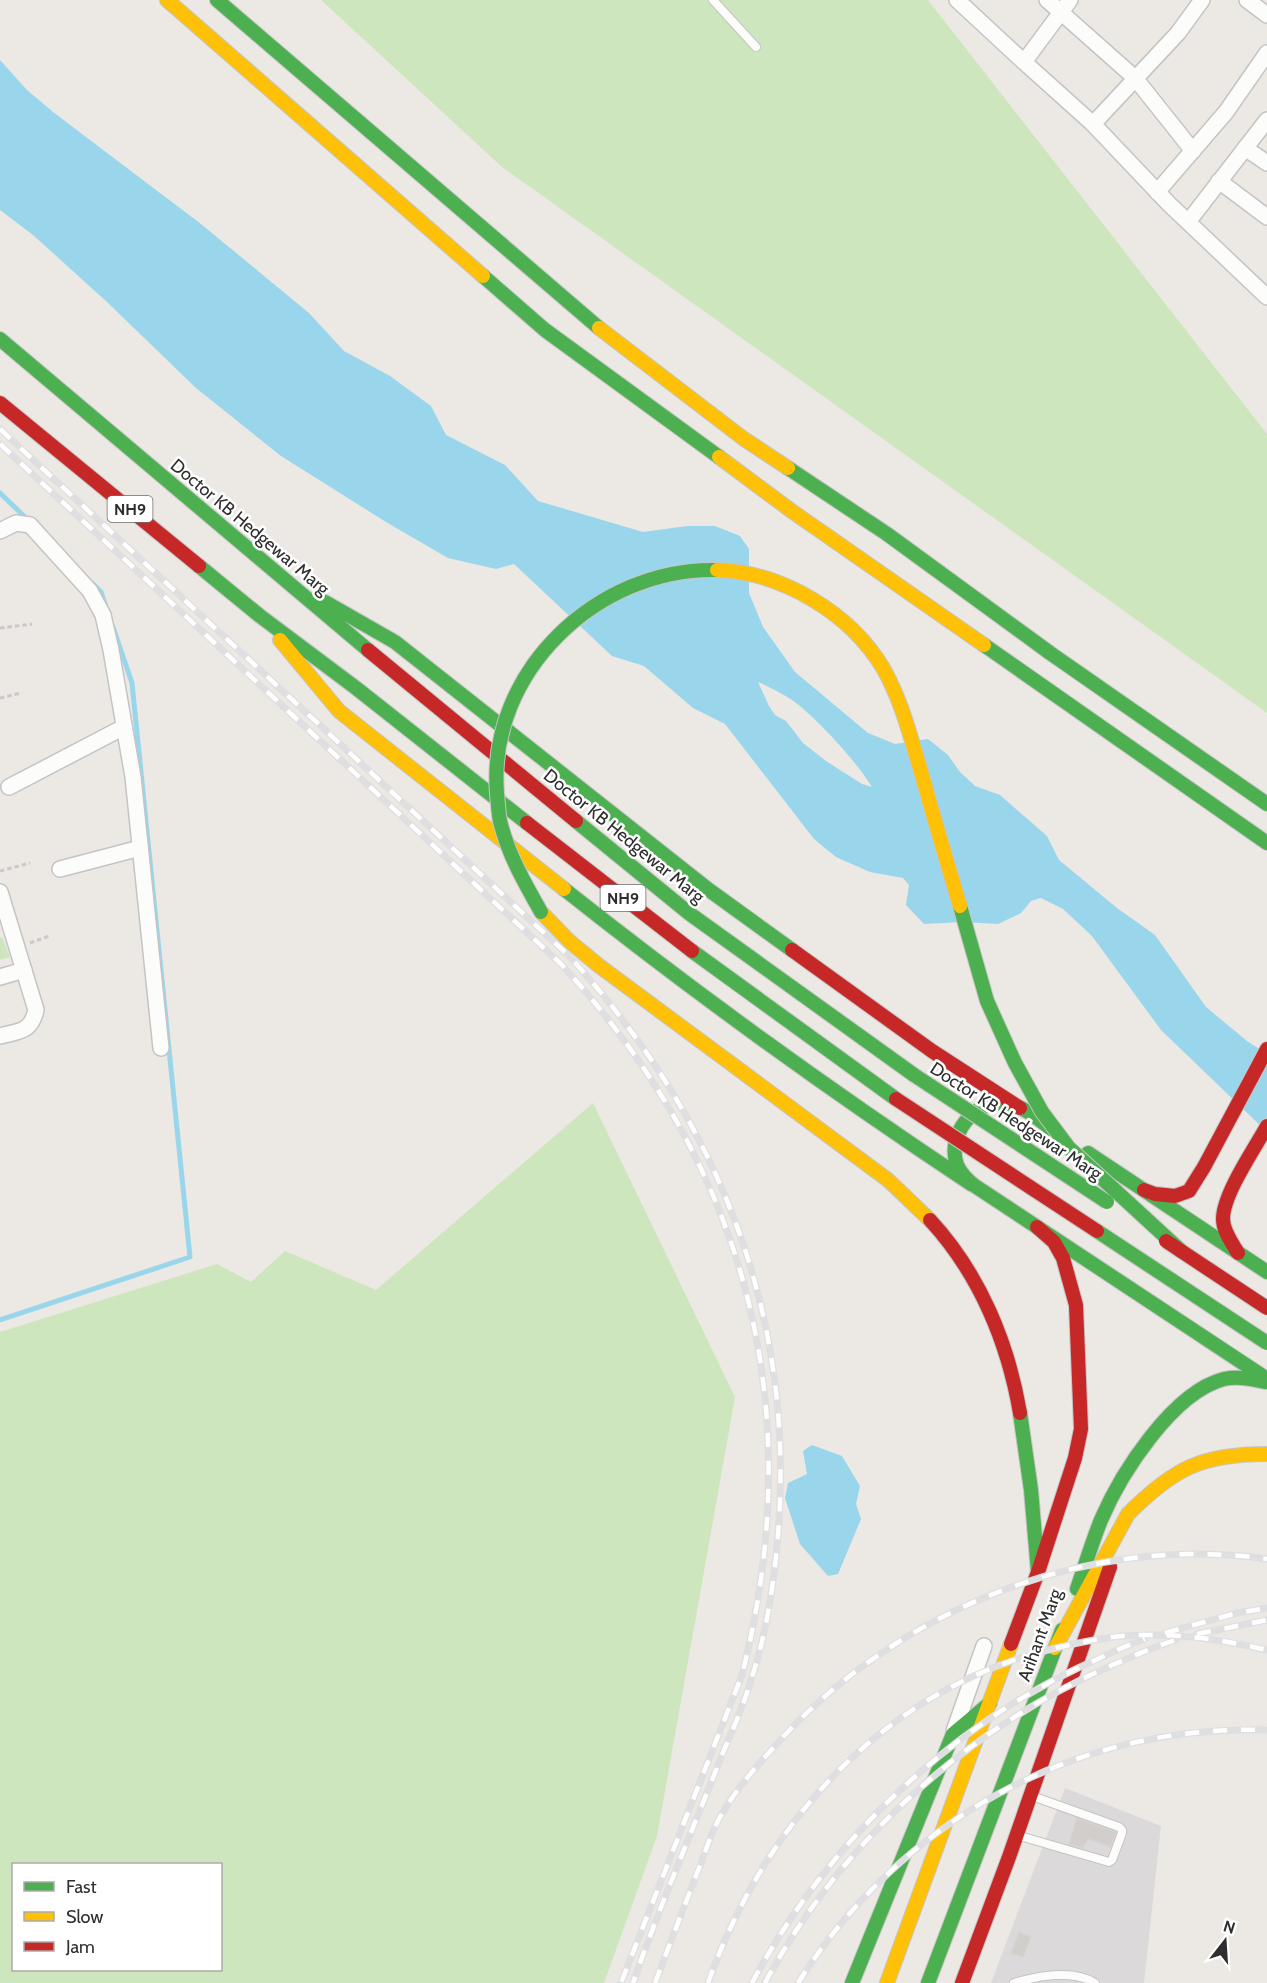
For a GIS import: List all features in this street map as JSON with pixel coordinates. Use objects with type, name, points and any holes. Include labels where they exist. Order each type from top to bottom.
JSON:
[{"type":"main road","points":[[167,0],[546,330],[793,513],[1267,843]]},
{"type":"main road","points":[[217,0],[615,342],[744,439],[887,534],[1050,653],[1267,804]]},
{"type":"main road","name":"Doctor KB Hedgewar Marg","points":[[0,339],[382,662],[690,914],[914,1075],[1267,1309]]},
{"type":"main road","name":"NH9","points":[[0,403],[260,616],[357,688],[673,938],[896,1099],[1267,1343]]},
{"type":"main road","points":[[1038,1572],[1032,1498],[1018,1408],[1006,1352],[987,1303],[960,1256],[926,1215],[888,1180],[598,965],[569,941],[541,912],[513,866],[505,846],[496,802],[496,763],[501,732],[508,707],[532,662],[561,629],[603,599],[648,579],[671,572],[701,570],[730,571],[762,576],[800,591],[829,610],[859,637],[882,667],[908,726],[987,1001],[1014,1063],[1042,1112],[1069,1148],[1181,1251]]},
{"type":"main road","points":[[282,578],[395,642],[709,890],[932,1051],[1267,1272]]},
{"type":"main road","points":[[260,616],[339,711],[656,962],[879,1123],[1267,1381]]},
{"type":"main road","points":[[1142,1189],[1166,1196],[1189,1191],[1267,1049]]},
{"type":"main road","points":[[975,1186],[964,1177],[958,1165],[955,1150],[957,1135],[964,1122],[981,1109],[1002,1103],[1028,1113]]},
{"type":"main road","points":[[1238,1253],[1228,1239],[1223,1216],[1235,1185],[1267,1126]]},
{"type":"main road","points":[[1076,1253],[1127,1179]]},
{"type":"main road","name":"Arihant Marg","points":[[887,1983],[1038,1572],[1075,1458],[1081,1429],[1076,1305],[1063,1258],[1054,1242],[1037,1227]]},
{"type":"main road","points":[[1235,1358],[1267,1309]]},
{"type":"main road","name":"Arihant Marg","points":[[928,1983],[1115,1491],[1160,1425],[1179,1403],[1194,1392],[1221,1379],[1244,1377],[1267,1381]]},
{"type":"main road","points":[[1056,1648],[1128,1514],[1168,1477],[1194,1462],[1220,1456],[1267,1454]]},
{"type":"main road","points":[[962,1983],[1031,1796],[1128,1514]]},
{"type":"main road","points":[[852,1983],[953,1734],[990,1703]]},
{"type":"street","points":[[957,0],[1093,124],[1157,192],[1267,297]]},
{"type":"street","points":[[1047,0],[1135,78],[1193,151]]},
{"type":"street","points":[[1024,62],[1070,0]]},
{"type":"street","points":[[1093,124],[1178,33],[1202,0]]},
{"type":"street","points":[[1246,0],[1267,15]]},
{"type":"street","points":[[1157,192],[1226,112],[1267,53]]},
{"type":"street","points":[[1188,222],[1267,120]]},
{"type":"street","points":[[1245,148],[1267,163]]},
{"type":"street","points":[[1219,181],[1267,217]]},
{"type":"street","points":[[0,531],[16,523],[30,525],[90,591],[103,615],[133,777],[161,1048]]},
{"type":"street","points":[[9,788],[124,727]]},
{"type":"street","points":[[60,869],[140,848]]},
{"type":"street","points":[[0,892],[5,926],[24,970],[36,1010],[27,1029],[0,1036]]},
{"type":"street","points":[[0,977],[24,970]]},
{"type":"street","points":[[953,1734],[984,1646]]},
{"type":"lane","points":[[713,0],[756,47]]},
{"type":"lane","points":[[1017,1835],[1109,1862],[1112,1860],[1122,1833],[1119,1827],[1031,1796]]},
{"type":"lane","points":[[1014,1983],[1029,1978],[1069,1975],[1087,1978],[1095,1983]]},
{"type":"path","points":[[0,628],[32,624]]},
{"type":"path","points":[[0,698],[21,693]]},
{"type":"path","points":[[0,871],[30,863]]},
{"type":"shaded area","points":[[1065,1788],[1161,1826],[1144,1983],[991,1983]]},
{"type":"green space","points":[[321,0],[928,0],[1267,434],[1267,713],[502,167]]},
{"type":"green space","points":[[2,937],[10,957],[0,960],[0,938]]},
{"type":"green space","points":[[593,1103],[735,1397],[657,1836],[604,1983],[0,1983],[0,1332],[217,1264],[251,1282],[285,1251],[376,1290]]},
{"type":"water","points":[[0,60],[27,90],[53,112],[201,224],[309,313],[344,351],[390,376],[431,406],[446,435],[505,465],[538,501],[643,532],[687,526],[715,526],[740,536],[749,549],[749,593],[763,627],[795,672],[868,733],[895,744],[928,739],[948,755],[960,772],[975,786],[1000,795],[1047,836],[1059,860],[1117,908],[1155,935],[1206,1007],[1247,1041],[1267,1054],[1267,1132],[1161,1030],[1092,936],[1063,909],[1041,898],[1031,901],[1021,913],[998,924],[962,922],[924,924],[906,905],[909,885],[903,878],[870,872],[836,857],[814,839],[725,724],[693,708],[644,666],[612,656],[514,564],[496,569],[448,558],[281,456],[196,388],[107,302],[33,235],[0,210]],"holes":[[[758,682],[792,700],[813,717],[846,753],[872,787],[862,784],[803,743],[786,721],[775,715]]]},
{"type":"water","points":[[812,1445],[842,1456],[860,1486],[856,1504],[861,1519],[838,1574],[828,1576],[800,1544],[785,1498],[788,1483],[807,1474],[803,1451]]},
{"type":"building","points":[[1077,1818],[1116,1832],[1111,1847],[1088,1839],[1083,1848],[1069,1844]]},
{"type":"building","points":[[1019,1932],[1031,1937],[1023,1957],[1011,1953]]},
{"type":"waterway","points":[[0,493],[29,521]]},
{"type":"waterway","points":[[93,584],[101,592],[106,607]]},
{"type":"waterway","points":[[0,1320],[190,1257],[132,683],[113,627]]},
{"type":"railway","points":[[0,429],[569,956],[621,1018],[667,1083],[705,1152],[736,1223],[759,1297],[774,1374],[780,1453],[778,1535],[772,1589],[762,1642],[745,1698],[664,1899],[633,1983]]},
{"type":"railway","points":[[0,444],[561,964],[625,1042],[677,1123],[718,1207],[747,1295],[764,1386],[769,1480],[761,1576],[742,1675],[621,1983]]},
{"type":"railway","points":[[655,1983],[711,1835],[729,1802],[766,1755],[822,1699],[876,1657],[935,1621],[998,1592],[1063,1571],[1130,1558],[1199,1554],[1267,1559]]},
{"type":"railway","points":[[1165,1633],[1237,1613],[1267,1608]]},
{"type":"railway","points":[[1197,1634],[1267,1620]]},
{"type":"railway","points":[[708,1983],[732,1924],[762,1868],[798,1817],[839,1770],[886,1729],[938,1695],[994,1667],[1056,1648],[1111,1637],[1134,1635],[1191,1637],[1267,1650]]},
{"type":"railway","points":[[752,1983],[781,1933],[814,1886],[850,1841],[933,1761],[979,1726],[1027,1695],[1078,1668],[1145,1639]]},
{"type":"railway","points":[[765,1983],[795,1932],[830,1884],[869,1838],[911,1796],[956,1758],[1004,1724],[1055,1693],[1108,1667],[1176,1640]]},
{"type":"railway","points":[[798,1983],[840,1925],[887,1874],[941,1830],[999,1794],[1061,1765],[1127,1744],[1196,1733],[1267,1730]]},
{"type":"traffic: fast","points":[[217,0],[599,328]]},
{"type":"traffic: fast","points":[[483,276],[545,330],[719,457]]},
{"type":"traffic: fast","points":[[0,339],[368,650]]},
{"type":"traffic: fast","points":[[788,468],[887,534],[1050,653],[1267,804]]},
{"type":"traffic: fast","points":[[199,566],[527,823]]},
{"type":"traffic: fast","points":[[541,912],[512,856],[499,818],[497,793],[499,749],[510,707],[531,668],[559,635],[592,607],[631,587],[673,574],[717,570]]},
{"type":"traffic: fast","points":[[325,602],[395,642],[709,890],[792,950]]},
{"type":"traffic: fast","points":[[984,645],[1267,843]]},
{"type":"traffic: fast","points":[[576,821],[690,914],[914,1075]]},
{"type":"traffic: fast","points":[[564,889],[764,1041],[971,1184]]},
{"type":"traffic: fast","points":[[960,906],[987,1001],[1015,1063],[1042,1112],[1069,1148],[1181,1251]]},
{"type":"traffic: fast","points":[[692,951],[896,1099]]},
{"type":"traffic: fast","points":[[914,1075],[1107,1202]]},
{"type":"traffic: fast","points":[[1051,1129],[1013,1105],[995,1104],[984,1107],[974,1113],[960,1131],[956,1142],[957,1165],[964,1177],[975,1186],[1267,1379]]},
{"type":"traffic: fast","points":[[1088,1153],[1267,1272]]},
{"type":"traffic: fast","points":[[1097,1231],[1267,1343]]},
{"type":"traffic: fast","points":[[1077,1589],[1098,1528],[1121,1480],[1135,1458],[1168,1417],[1186,1400],[1205,1387],[1224,1379],[1240,1378],[1265,1382]]},
{"type":"traffic: fast","points":[[1020,1413],[1031,1490],[1038,1572]]},
{"type":"traffic: fast","points":[[928,1983],[1062,1630]]},
{"type":"traffic: fast","points":[[852,1983],[953,1734],[990,1703]]},
{"type":"traffic: slow","points":[[167,0],[483,276]]},
{"type":"traffic: slow","points":[[599,328],[744,439],[788,468]]},
{"type":"traffic: slow","points":[[719,457],[793,512],[984,645]]},
{"type":"traffic: slow","points":[[717,570],[766,578],[789,587],[833,613],[869,648],[883,668],[901,707],[960,906]]},
{"type":"traffic: slow","points":[[280,640],[339,711],[564,889]]},
{"type":"traffic: slow","points":[[541,912],[569,941],[598,965],[888,1180],[930,1220]]},
{"type":"traffic: slow","points":[[1055,1648],[1128,1514],[1145,1498],[1160,1485],[1190,1467],[1224,1457],[1267,1454]]},
{"type":"traffic: slow","points":[[887,1983],[1011,1644]]},
{"type":"traffic: jam","points":[[0,403],[199,566]]},
{"type":"traffic: jam","points":[[368,650],[576,821]]},
{"type":"traffic: jam","points":[[527,823],[692,951]]},
{"type":"traffic: jam","points":[[792,950],[932,1051],[1020,1108]]},
{"type":"traffic: jam","points":[[1144,1190],[1155,1194],[1175,1196],[1189,1191],[1267,1049]]},
{"type":"traffic: jam","points":[[896,1099],[1097,1231]]},
{"type":"traffic: jam","points":[[1238,1253],[1224,1228],[1224,1209],[1234,1184],[1267,1126]]},
{"type":"traffic: jam","points":[[930,1220],[963,1263],[989,1310],[1008,1360],[1020,1413]]},
{"type":"traffic: jam","points":[[1011,1644],[1038,1572],[1075,1458],[1081,1429],[1076,1305],[1063,1258],[1054,1242],[1037,1227]]},
{"type":"traffic: jam","points":[[1166,1241],[1267,1308]]},
{"type":"traffic: jam","points":[[962,1983],[1009,1857],[1110,1567]]}]
